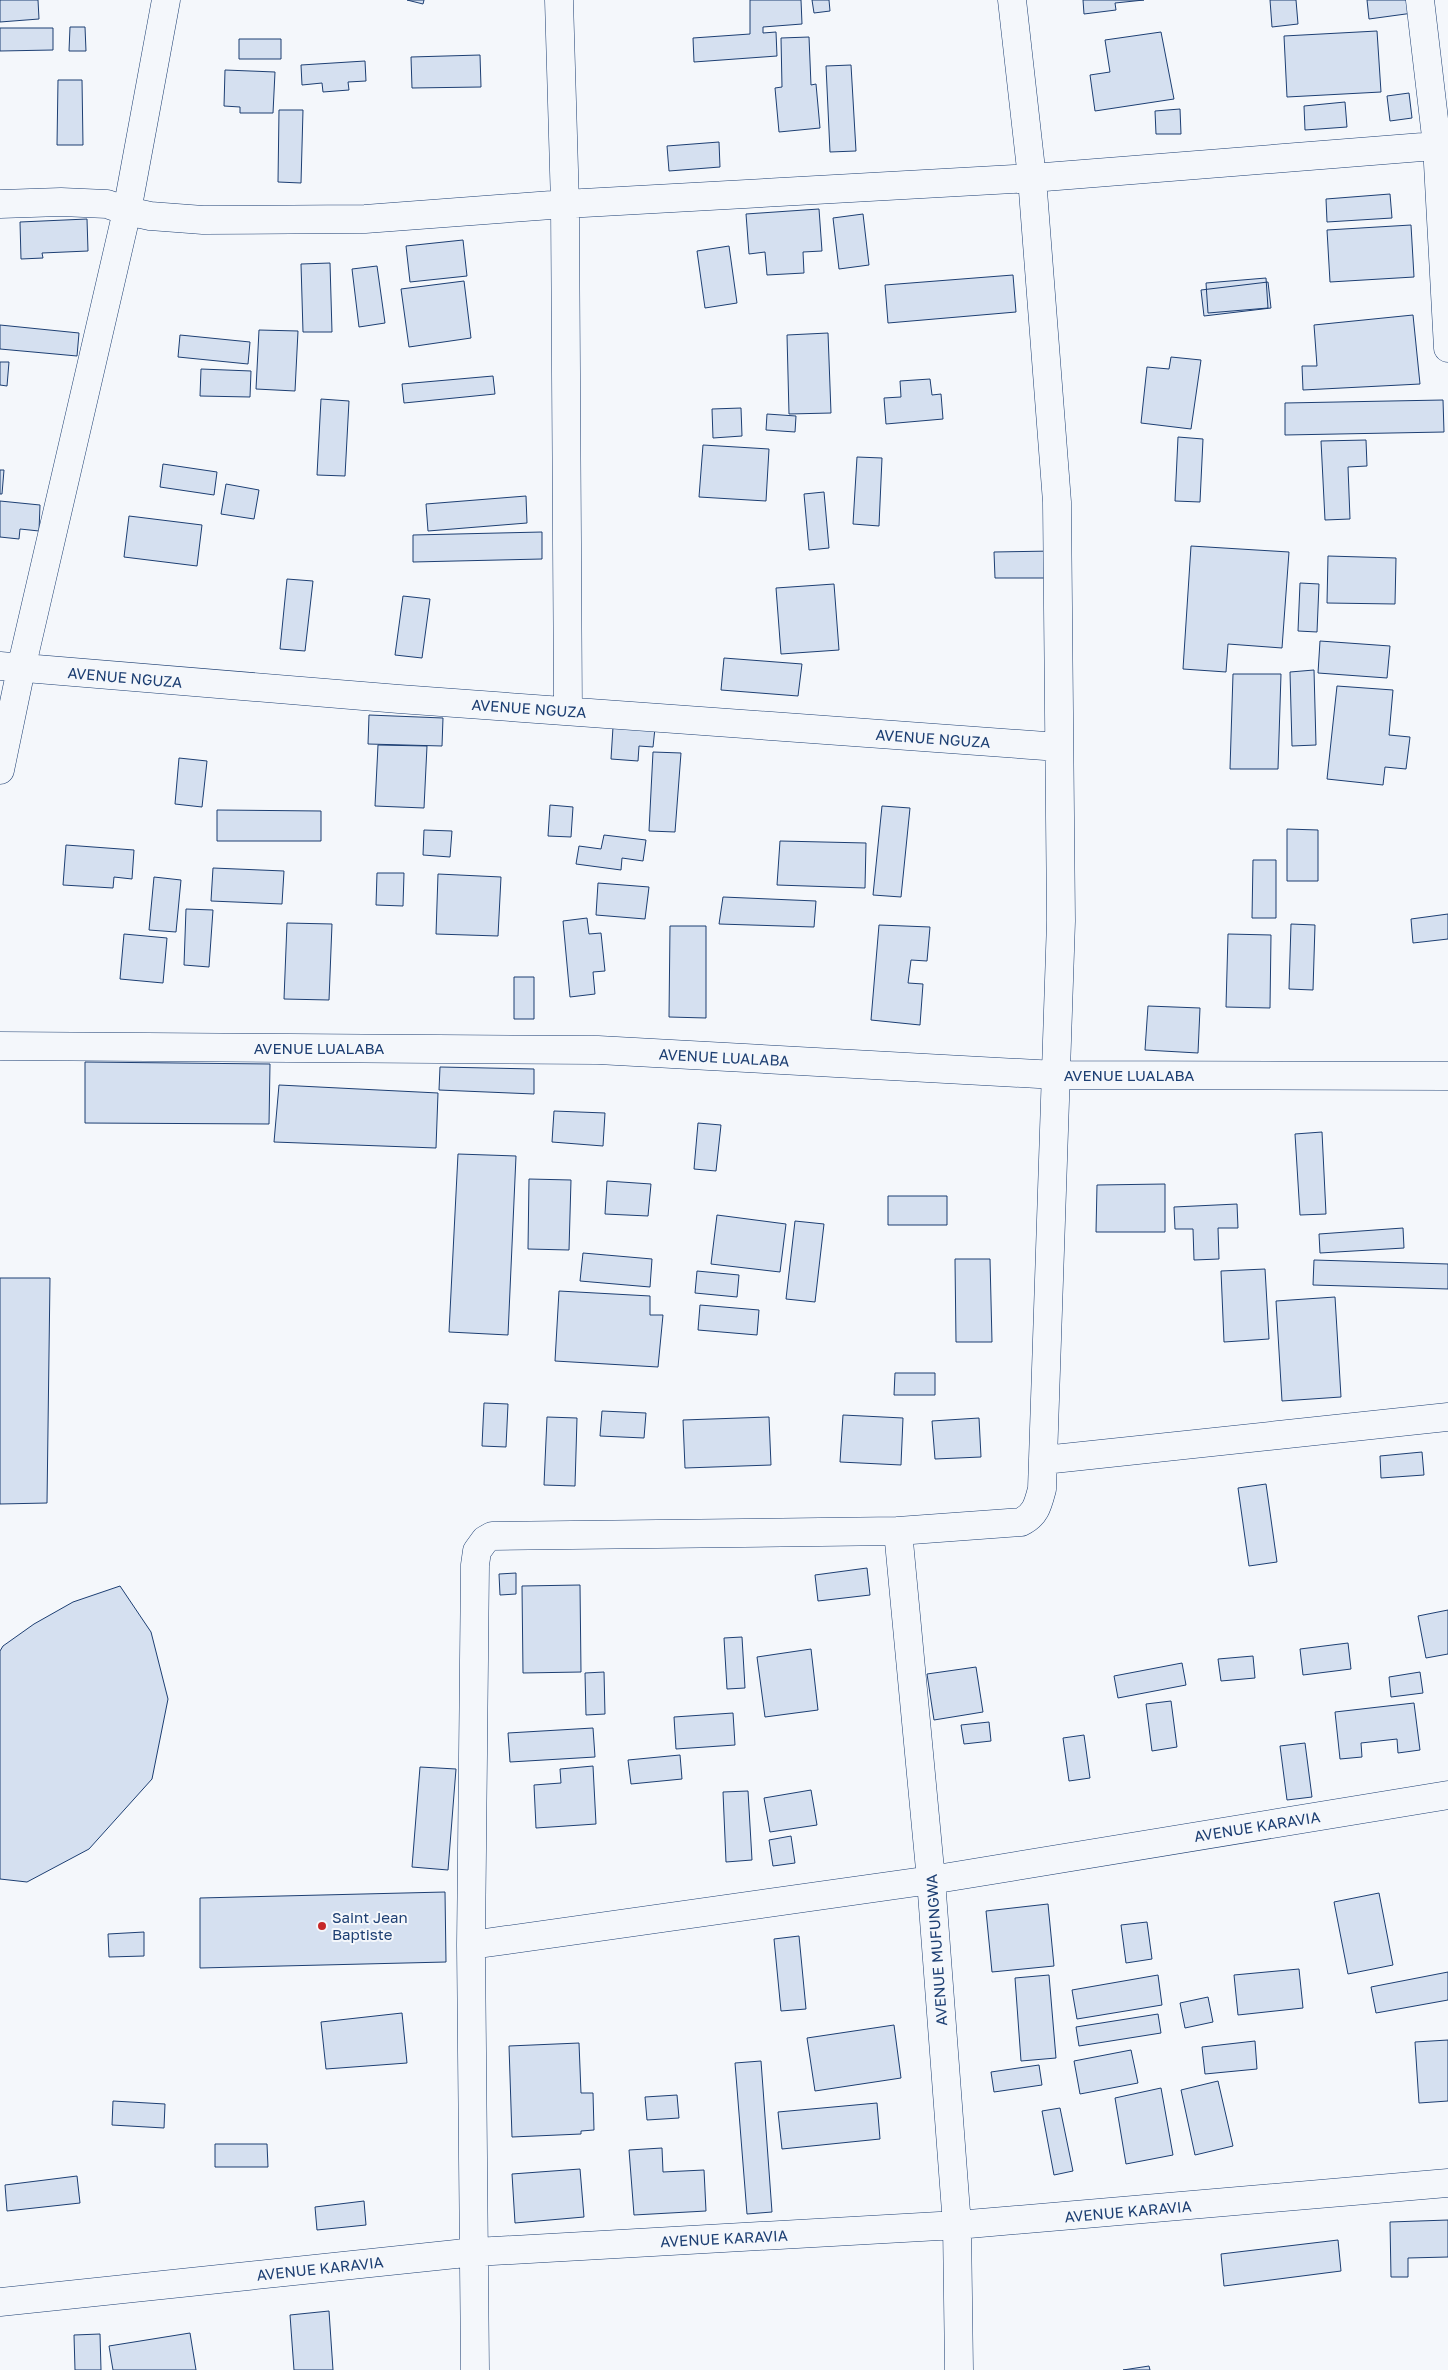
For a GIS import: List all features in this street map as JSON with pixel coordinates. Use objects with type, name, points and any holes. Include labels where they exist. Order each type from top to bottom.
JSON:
[{"type":"street","points":[[0,770],[11,667],[127,212],[166,0]]},
{"type":"street","points":[[559,0],[565,204],[568,711]]},
{"type":"street","points":[[475,2370],[471,1945],[475,1565],[477,1551],[485,1540],[492,1536],[898,1530],[1021,1522],[1030,1518],[1038,1506],[1044,1460],[1062,921],[1057,502],[1032,178],[1012,0]]},
{"type":"street","points":[[1420,0],[1442,145],[1448,348]]},
{"type":"street","points":[[0,204],[87,202],[107,204],[127,212],[203,220],[365,219],[565,204],[1032,178],[1442,145]]},
{"type":"street","name":"AVENUE NGUZA","points":[[11,667],[1059,747]]},
{"type":"street","name":"AVENUE LUALABA","points":[[0,1046],[598,1050],[1056,1075],[1448,1076]]},
{"type":"street","points":[[1044,1460],[1448,1417]]},
{"type":"street","name":"AVENUE MUFUNGWA","points":[[898,1530],[931,1880],[957,2225],[959,2370]]},
{"type":"street","name":"AVENUE KARAVIA","points":[[471,1945],[931,1880],[1448,1795]]},
{"type":"street","name":"AVENUE KARAVIA","points":[[0,2302],[474,2252],[957,2225],[1448,2184]]},
{"type":"building","points":[[0,0],[38,0],[39,19],[0,22]]},
{"type":"building","points":[[407,0],[424,0],[423,4]]},
{"type":"building","points":[[750,0],[801,0],[802,24],[763,27],[763,33],[776,32],[777,56],[694,62],[693,38],[750,34]]},
{"type":"building","points":[[812,0],[829,0],[830,11],[814,13]]},
{"type":"building","points":[[1083,0],[1144,0],[1115,3],[1116,10],[1084,14]]},
{"type":"building","points":[[1270,0],[1296,0],[1298,24],[1272,27]]},
{"type":"building","points":[[1367,0],[1412,0],[1413,13],[1369,19]]},
{"type":"building","points":[[70,27],[85,27],[86,51],[69,51]]},
{"type":"building","points":[[0,28],[53,28],[53,50],[0,51]]},
{"type":"building","points":[[1377,31],[1381,92],[1287,97],[1284,36]]},
{"type":"building","points":[[1161,32],[1174,99],[1095,111],[1090,75],[1110,72],[1105,40]]},
{"type":"building","points":[[809,37],[811,85],[816,84],[820,128],[779,132],[775,88],[782,87],[781,38]]},
{"type":"building","points":[[239,39],[281,39],[281,59],[239,59]]},
{"type":"building","points":[[480,55],[481,87],[412,88],[411,57]]},
{"type":"building","points":[[365,61],[366,81],[348,82],[349,90],[323,92],[322,83],[302,85],[301,65]]},
{"type":"building","points":[[851,65],[856,151],[830,152],[826,66]]},
{"type":"building","points":[[225,70],[275,72],[273,113],[240,113],[240,107],[224,106]]},
{"type":"building","points":[[58,80],[82,80],[83,145],[57,145]]},
{"type":"building","points":[[1409,93],[1412,118],[1390,121],[1387,96]]},
{"type":"building","points":[[1345,102],[1347,127],[1305,130],[1304,106]]},
{"type":"building","points":[[1180,109],[1181,134],[1156,134],[1155,111]]},
{"type":"building","points":[[279,110],[303,110],[301,183],[278,182]]},
{"type":"building","points":[[719,142],[720,167],[669,171],[667,146]]},
{"type":"building","points":[[1390,194],[1392,218],[1327,222],[1326,199]]},
{"type":"building","points":[[819,209],[822,251],[803,252],[804,273],[767,275],[765,252],[749,254],[746,214]]},
{"type":"building","points":[[863,214],[869,265],[839,269],[833,218]]},
{"type":"building","points":[[87,219],[88,251],[42,253],[43,258],[21,259],[20,222]]},
{"type":"building","points":[[1411,225],[1414,277],[1330,282],[1327,230]]},
{"type":"building","points":[[463,240],[467,276],[410,282],[406,246]]},
{"type":"building","points":[[729,246],[737,303],[705,308],[697,251]]},
{"type":"building","points":[[330,263],[332,332],[303,332],[301,264]]},
{"type":"building","points":[[377,266],[385,323],[359,327],[352,269]]},
{"type":"building","points":[[1013,275],[1016,312],[888,323],[885,285]]},
{"type":"building","points":[[1266,278],[1268,308],[1208,313],[1206,283]]},
{"type":"building","points":[[464,281],[471,338],[409,347],[401,289]]},
{"type":"building","points":[[1268,282],[1271,308],[1204,316],[1201,290]]},
{"type":"building","points":[[1413,315],[1420,384],[1303,390],[1302,366],[1317,366],[1314,325]]},
{"type":"building","points":[[0,325],[79,333],[77,356],[0,349]]},
{"type":"building","points":[[259,330],[298,331],[295,391],[256,389]]},
{"type":"building","points":[[828,333],[831,413],[789,414],[787,335]]},
{"type":"building","points":[[180,335],[250,342],[248,364],[178,357]]},
{"type":"building","points":[[1171,357],[1201,360],[1191,429],[1141,423],[1147,367],[1169,369]]},
{"type":"building","points":[[0,362],[9,362],[7,386],[0,385]]},
{"type":"building","points":[[201,369],[251,371],[250,397],[200,396]]},
{"type":"building","points":[[493,376],[495,394],[404,403],[402,384]]},
{"type":"building","points":[[930,379],[932,395],[941,394],[943,419],[886,424],[884,398],[901,397],[900,381]]},
{"type":"building","points":[[321,399],[349,401],[345,476],[317,475]]},
{"type":"building","points":[[1443,400],[1444,432],[1285,435],[1285,403]]},
{"type":"building","points":[[741,408],[742,436],[713,438],[712,409]]},
{"type":"building","points":[[767,414],[796,416],[795,432],[766,430]]},
{"type":"building","points":[[1178,437],[1203,439],[1200,502],[1175,501]]},
{"type":"building","points":[[1366,440],[1367,466],[1348,467],[1350,519],[1325,520],[1321,441]]},
{"type":"building","points":[[703,445],[769,449],[766,501],[699,497]]},
{"type":"building","points":[[857,457],[882,458],[879,526],[853,524]]},
{"type":"building","points":[[163,464],[217,472],[214,495],[160,487]]},
{"type":"building","points":[[0,470],[4,470],[2,494],[0,494]]},
{"type":"building","points":[[226,484],[259,490],[254,519],[221,514]]},
{"type":"building","points":[[824,492],[829,548],[809,550],[804,494]]},
{"type":"building","points":[[526,496],[527,523],[428,531],[426,504]]},
{"type":"building","points":[[0,501],[40,505],[39,531],[20,529],[19,539],[0,537]]},
{"type":"building","points":[[129,516],[202,525],[197,566],[124,557]]},
{"type":"building","points":[[542,532],[542,559],[413,562],[413,535]]},
{"type":"building","points":[[1191,546],[1289,552],[1282,648],[1228,644],[1226,672],[1183,669]]},
{"type":"building","points":[[1053,551],[1053,578],[995,578],[994,552]]},
{"type":"building","points":[[1328,556],[1396,558],[1395,604],[1327,603]]},
{"type":"building","points":[[287,579],[313,581],[305,651],[280,649]]},
{"type":"building","points":[[1300,583],[1319,584],[1317,632],[1298,631]]},
{"type":"building","points":[[834,584],[839,650],[781,654],[776,588]]},
{"type":"building","points":[[403,596],[430,599],[422,658],[395,655]]},
{"type":"building","points":[[1320,641],[1390,646],[1387,678],[1318,673]]},
{"type":"building","points":[[724,658],[802,664],[798,696],[721,690]]},
{"type":"building","points":[[1314,670],[1316,745],[1292,746],[1290,672]]},
{"type":"building","points":[[1233,674],[1281,674],[1278,769],[1230,769]]},
{"type":"building","points":[[1337,686],[1393,690],[1389,735],[1410,737],[1406,769],[1385,767],[1383,785],[1327,779]]},
{"type":"building","points":[[369,715],[443,718],[442,746],[368,744]]},
{"type":"building","points":[[613,727],[655,728],[653,747],[639,746],[638,761],[611,759]]},
{"type":"building","points":[[378,745],[427,746],[424,808],[375,806]]},
{"type":"building","points":[[653,752],[681,753],[675,832],[649,831]]},
{"type":"building","points":[[179,758],[207,761],[202,807],[175,804]]},
{"type":"building","points":[[550,805],[573,807],[571,837],[548,836]]},
{"type":"building","points":[[882,806],[910,808],[901,897],[873,895]]},
{"type":"building","points":[[217,810],[321,811],[321,841],[217,841]]},
{"type":"building","points":[[1287,829],[1318,830],[1318,881],[1287,881]]},
{"type":"building","points":[[424,830],[452,831],[450,857],[423,855]]},
{"type":"building","points":[[604,835],[646,840],[643,861],[622,858],[621,870],[576,864],[579,846],[601,849]]},
{"type":"building","points":[[780,841],[866,843],[865,888],[777,885]]},
{"type":"building","points":[[66,845],[134,850],[132,879],[114,877],[113,888],[63,885]]},
{"type":"building","points":[[1253,860],[1276,860],[1276,918],[1252,918]]},
{"type":"building","points":[[213,868],[284,871],[282,904],[211,901]]},
{"type":"building","points":[[377,873],[404,873],[403,906],[376,905]]},
{"type":"building","points":[[438,874],[501,877],[498,936],[436,934]]},
{"type":"building","points":[[154,877],[181,880],[176,932],[149,930]]},
{"type":"building","points":[[598,883],[649,887],[645,919],[596,915]]},
{"type":"building","points":[[723,897],[816,901],[814,927],[719,924]]},
{"type":"building","points":[[186,909],[213,910],[209,967],[184,965]]},
{"type":"building","points":[[1448,914],[1448,939],[1413,943],[1411,919]]},
{"type":"building","points":[[587,918],[589,934],[601,933],[605,971],[593,972],[595,994],[570,997],[563,921]]},
{"type":"building","points":[[287,923],[332,924],[329,1000],[284,999]]},
{"type":"building","points":[[1291,924],[1315,925],[1313,990],[1289,989]]},
{"type":"building","points":[[879,925],[930,927],[927,961],[911,960],[908,983],[923,984],[920,1025],[871,1020]]},
{"type":"building","points":[[670,926],[706,926],[706,1018],[669,1017]]},
{"type":"building","points":[[124,934],[167,938],[163,983],[120,979]]},
{"type":"building","points":[[1228,934],[1271,935],[1270,1008],[1226,1007]]},
{"type":"building","points":[[514,977],[534,977],[534,1019],[514,1019]]},
{"type":"building","points":[[1148,1006],[1200,1008],[1198,1053],[1145,1050]]},
{"type":"building","points":[[85,1062],[270,1064],[269,1124],[85,1123]]},
{"type":"building","points":[[440,1067],[534,1069],[534,1094],[439,1090]]},
{"type":"building","points":[[279,1085],[438,1093],[436,1148],[274,1142]]},
{"type":"building","points":[[554,1111],[605,1113],[603,1146],[552,1142]]},
{"type":"building","points":[[698,1123],[721,1125],[716,1171],[694,1169]]},
{"type":"building","points":[[1322,1132],[1326,1214],[1300,1215],[1295,1134]]},
{"type":"building","points":[[458,1154],[516,1156],[508,1335],[449,1332]]},
{"type":"building","points":[[529,1179],[571,1180],[569,1250],[528,1249]]},
{"type":"building","points":[[607,1181],[651,1184],[648,1216],[605,1214]]},
{"type":"building","points":[[1165,1184],[1165,1232],[1096,1232],[1097,1185]]},
{"type":"building","points":[[888,1196],[947,1196],[947,1225],[888,1225]]},
{"type":"building","points":[[1237,1204],[1238,1228],[1218,1228],[1219,1259],[1194,1260],[1193,1229],[1175,1229],[1174,1207]]},
{"type":"building","points":[[717,1215],[786,1224],[780,1272],[711,1264]]},
{"type":"building","points":[[795,1221],[824,1224],[815,1302],[786,1299]]},
{"type":"building","points":[[1403,1228],[1404,1248],[1320,1253],[1319,1234]]},
{"type":"building","points":[[583,1253],[652,1259],[650,1287],[580,1281]]},
{"type":"building","points":[[955,1259],[990,1259],[992,1342],[956,1342]]},
{"type":"building","points":[[1314,1260],[1448,1264],[1448,1289],[1313,1285]]},
{"type":"building","points":[[1265,1269],[1269,1339],[1224,1342],[1221,1271]]},
{"type":"building","points":[[697,1271],[739,1275],[737,1297],[695,1293]]},
{"type":"building","points":[[0,1278],[50,1278],[47,1503],[0,1504]]},
{"type":"building","points":[[559,1291],[650,1296],[650,1315],[663,1315],[658,1367],[555,1361]]},
{"type":"building","points":[[1335,1297],[1341,1397],[1282,1401],[1276,1301]]},
{"type":"building","points":[[700,1305],[759,1310],[757,1335],[698,1330]]},
{"type":"building","points":[[895,1373],[935,1373],[935,1395],[894,1395]]},
{"type":"building","points":[[484,1403],[508,1404],[506,1447],[482,1446]]},
{"type":"building","points":[[602,1411],[646,1413],[644,1438],[600,1436]]},
{"type":"building","points":[[843,1415],[903,1418],[901,1465],[840,1462]]},
{"type":"building","points":[[547,1417],[577,1418],[575,1486],[544,1485]]},
{"type":"building","points":[[769,1417],[771,1465],[685,1468],[683,1420]]},
{"type":"building","points":[[979,1418],[981,1457],[935,1459],[932,1421]]},
{"type":"building","points":[[1422,1452],[1424,1475],[1381,1478],[1380,1456]]},
{"type":"building","points":[[1266,1484],[1277,1562],[1249,1566],[1238,1488]]},
{"type":"building","points":[[867,1568],[870,1595],[818,1601],[815,1575]]},
{"type":"building","points":[[516,1573],[516,1594],[500,1595],[499,1574]]},
{"type":"building","points":[[580,1585],[581,1672],[523,1673],[522,1586]]},
{"type":"building","points":[[120,1586],[151,1632],[168,1699],[152,1779],[89,1849],[27,1882],[0,1879],[0,1651],[3,1646],[34,1624],[73,1602]]},
{"type":"building","points":[[1448,1610],[1448,1654],[1426,1658],[1418,1616]]},
{"type":"building","points":[[742,1637],[745,1688],[727,1689],[724,1638]]},
{"type":"building","points":[[1348,1643],[1351,1669],[1303,1675],[1300,1649]]},
{"type":"building","points":[[811,1649],[818,1710],[765,1717],[757,1657]]},
{"type":"building","points":[[1253,1656],[1255,1678],[1221,1681],[1218,1659]]},
{"type":"building","points":[[1182,1663],[1186,1685],[1118,1698],[1114,1676]]},
{"type":"building","points":[[976,1667],[983,1712],[934,1720],[927,1674]]},
{"type":"building","points":[[604,1672],[605,1714],[586,1715],[585,1673]]},
{"type":"building","points":[[1420,1672],[1423,1693],[1391,1697],[1389,1677]]},
{"type":"building","points":[[1171,1701],[1177,1747],[1152,1751],[1146,1704]]},
{"type":"building","points":[[1414,1703],[1420,1750],[1398,1753],[1397,1739],[1361,1743],[1362,1757],[1340,1759],[1335,1712]]},
{"type":"building","points":[[733,1713],[735,1745],[676,1749],[674,1717]]},
{"type":"building","points":[[989,1722],[991,1741],[964,1744],[961,1725]]},
{"type":"building","points":[[593,1728],[595,1757],[510,1762],[508,1733]]},
{"type":"building","points":[[1084,1735],[1090,1778],[1069,1781],[1063,1738]]},
{"type":"building","points":[[1305,1743],[1312,1797],[1287,1800],[1280,1746]]},
{"type":"building","points":[[680,1755],[682,1779],[631,1784],[628,1760]]},
{"type":"building","points":[[593,1766],[596,1824],[536,1828],[534,1785],[561,1783],[560,1769]]},
{"type":"building","points":[[420,1767],[456,1769],[448,1870],[412,1867]]},
{"type":"building","points":[[811,1790],[817,1825],[770,1832],[764,1798]]},
{"type":"building","points":[[748,1791],[752,1860],[726,1862],[723,1792]]},
{"type":"building","points":[[791,1836],[795,1863],[773,1866],[769,1840]]},
{"type":"building","points":[[445,1892],[446,1962],[200,1968],[200,1898]]},
{"type":"building","points":[[1379,1893],[1393,1965],[1348,1974],[1334,1902]]},
{"type":"building","points":[[1048,1904],[1054,1966],[992,1972],[986,1911]]},
{"type":"building","points":[[1147,1922],[1152,1959],[1126,1963],[1121,1925]]},
{"type":"building","points":[[144,1932],[144,1956],[109,1957],[108,1934]]},
{"type":"building","points":[[799,1936],[806,2009],[781,2011],[774,1939]]},
{"type":"building","points":[[1299,1969],[1303,2008],[1238,2015],[1234,1975]]},
{"type":"building","points":[[1448,1972],[1448,2000],[1376,2013],[1371,1987]]},
{"type":"building","points":[[1049,1975],[1056,2058],[1021,2061],[1015,1978]]},
{"type":"building","points":[[1158,1975],[1162,2005],[1077,2019],[1072,1990]]},
{"type":"building","points":[[1208,1997],[1213,2022],[1185,2028],[1180,2003]]},
{"type":"building","points":[[402,2013],[407,2063],[326,2069],[321,2022]]},
{"type":"building","points":[[1158,2014],[1161,2033],[1079,2046],[1076,2027]]},
{"type":"building","points":[[894,2025],[901,2078],[815,2091],[807,2038]]},
{"type":"building","points":[[1448,2040],[1448,2101],[1419,2103],[1415,2042]]},
{"type":"building","points":[[1255,2041],[1257,2069],[1205,2074],[1202,2047]]},
{"type":"building","points":[[579,2043],[581,2093],[593,2093],[594,2130],[581,2131],[581,2134],[512,2137],[509,2046]]},
{"type":"building","points":[[1131,2050],[1138,2083],[1080,2094],[1074,2061]]},
{"type":"building","points":[[761,2061],[772,2212],[747,2214],[735,2063]]},
{"type":"building","points":[[1039,2065],[1042,2085],[994,2092],[991,2072]]},
{"type":"building","points":[[1218,2081],[1233,2146],[1195,2155],[1181,2090]]},
{"type":"building","points":[[1161,2088],[1173,2155],[1126,2164],[1115,2098]]},
{"type":"building","points":[[677,2095],[679,2118],[647,2120],[645,2097]]},
{"type":"building","points":[[113,2101],[165,2104],[164,2128],[112,2125]]},
{"type":"building","points":[[877,2103],[880,2139],[782,2149],[778,2112]]},
{"type":"building","points":[[1060,2108],[1073,2171],[1054,2175],[1042,2111]]},
{"type":"building","points":[[215,2144],[267,2144],[268,2167],[215,2167]]},
{"type":"building","points":[[662,2148],[663,2172],[704,2170],[706,2211],[634,2215],[629,2150]]},
{"type":"building","points":[[580,2169],[584,2217],[515,2223],[512,2174]]},
{"type":"building","points":[[77,2176],[80,2203],[7,2211],[5,2185]]},
{"type":"building","points":[[364,2201],[366,2225],[317,2230],[315,2207]]},
{"type":"building","points":[[1448,2220],[1448,2257],[1408,2258],[1408,2277],[1391,2277],[1390,2222]]},
{"type":"building","points":[[1338,2240],[1341,2271],[1224,2286],[1221,2254]]},
{"type":"building","points":[[329,2311],[333,2370],[294,2370],[290,2315]]},
{"type":"building","points":[[190,2333],[196,2370],[113,2370],[109,2346]]},
{"type":"building","points":[[100,2334],[101,2370],[75,2370],[74,2335]]},
{"type":"building","points":[[1149,2366],[1150,2370],[1123,2370]]},
{"type":"place","name":"Saint Jean Baptiste","points":[[322,1926]]}]
